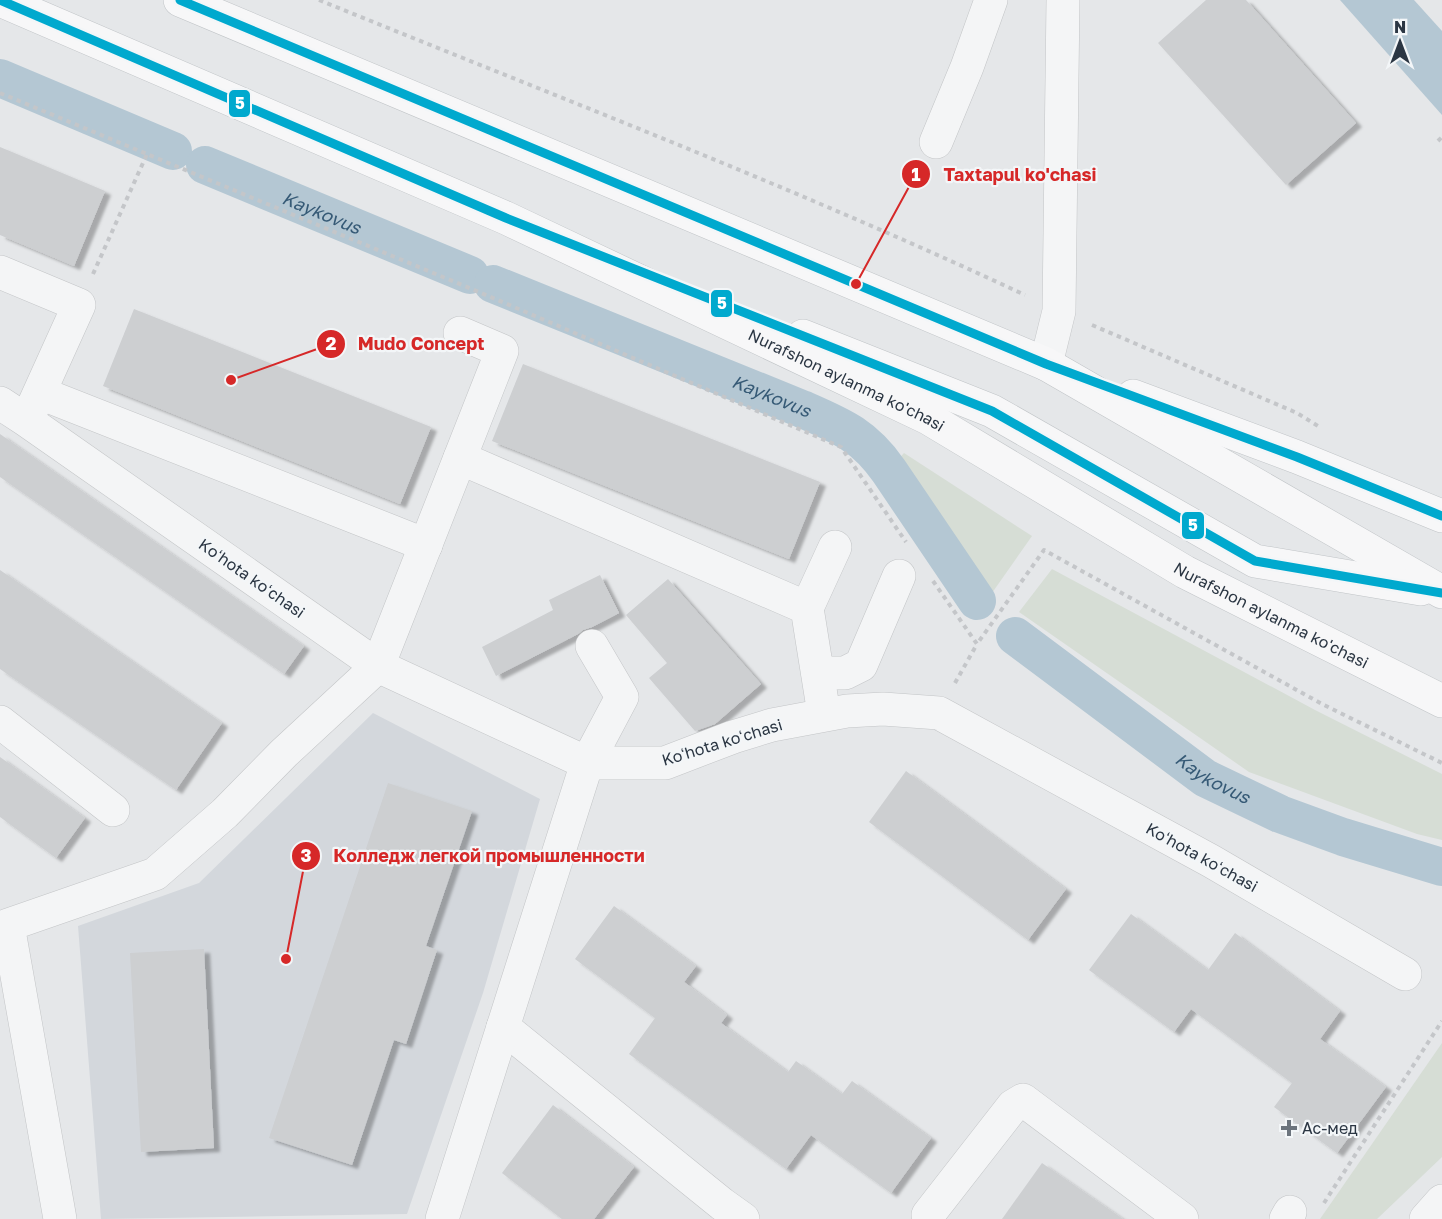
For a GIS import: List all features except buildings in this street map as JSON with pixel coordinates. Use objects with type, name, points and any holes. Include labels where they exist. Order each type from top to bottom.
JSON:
[{"type":"main road","name":"Nurafshon aylanma ko'chasi","points":[[0,0],[506,218],[928,418],[1185,572],[1441,701]]},
{"type":"main road","points":[[180,0],[1047,364],[1297,457],[1442,516]]},
{"type":"main road","points":[[506,218],[993,411],[1255,561],[1442,593]]},
{"type":"main road","points":[[1047,364],[1442,593]]},
{"type":"street","points":[[936,142],[967,67],[991,0]]},
{"type":"street","points":[[1047,364],[1059,311],[1063,0]]},
{"type":"street","points":[[0,272],[79,305],[22,405],[426,545]]},
{"type":"street","points":[[60,1219],[4,922],[155,874],[225,813],[284,753],[378,666],[502,351],[460,333]]},
{"type":"street","name":"Koʻhota koʻchasi","points":[[22,405],[378,666],[587,763],[665,763],[753,731],[824,714],[883,709],[939,713],[1211,861],[1405,974]]},
{"type":"street","points":[[460,458],[807,608]]},
{"type":"street","points":[[824,714],[807,608],[835,547]]},
{"type":"street","points":[[818,673],[845,673],[861,665],[912,566]]},
{"type":"street","points":[[442,1219],[587,763],[622,697],[592,646]]},
{"type":"street","points":[[0,722],[113,810]]},
{"type":"street","points":[[503,1027],[725,1214]]},
{"type":"street","points":[[928,1215],[1013,1106],[1023,1100],[1182,1219]]},
{"type":"street","points":[[1426,1219],[1442,1201]]},
{"type":"path","points":[[319,0],[658,137],[937,254],[1059,311],[1298,413],[1327,431]]},
{"type":"path","points":[[0,93],[478,292],[841,447],[912,566],[976,644]]},
{"type":"path","points":[[1438,141],[1442,137]]},
{"type":"path","points":[[79,305],[147,154]]},
{"type":"path","points":[[939,713],[976,644],[1044,550],[1322,704],[1442,763]]},
{"type":"path","points":[[1299,1213],[1442,1021]]},
{"type":"shaded area","points":[[904,453],[1032,536],[992,593],[974,579],[894,464]]},
{"type":"shaded area","points":[[1052,569],[1315,710],[1442,774],[1442,840],[1417,834],[1249,772],[1019,612]]},
{"type":"shaded area","points":[[373,713],[540,799],[483,993],[407,1214],[101,1219],[78,926],[199,883]]},
{"type":"shaded area","points":[[1442,1043],[1442,1157],[1377,1219],[1320,1219]]},
{"type":"water","points":[[1340,0],[1414,0],[1442,31],[1442,115]]},
{"type":"waterway","name":"Kaykovus","points":[[0,78],[173,151]]},
{"type":"waterway","name":"Kaykovus","points":[[205,165],[470,275]]},
{"type":"waterway","name":"Kaykovus","points":[[493,284],[802,409],[851,433],[880,459],[977,601]]},
{"type":"waterway","name":"Kaykovus","points":[[1015,636],[1205,778],[1280,814],[1343,837],[1442,867]]},
{"type":"transit line","name":"5","points":[[0,0],[506,218],[992,411],[1255,561],[1442,593]]},
{"type":"transit line","name":"5","points":[[180,0],[1046,364],[1297,457],[1442,516]]},
{"type":"place","name":"Taxtapul ko'chasi","points":[[856,284]]},
{"type":"place","name":"Mudo Concept","points":[[231,380]]},
{"type":"place","name":"Колледж легкой промышленности","points":[[286,959]]},
{"type":"place","name":"Ас-мед","points":[[1289,1128]]}]
